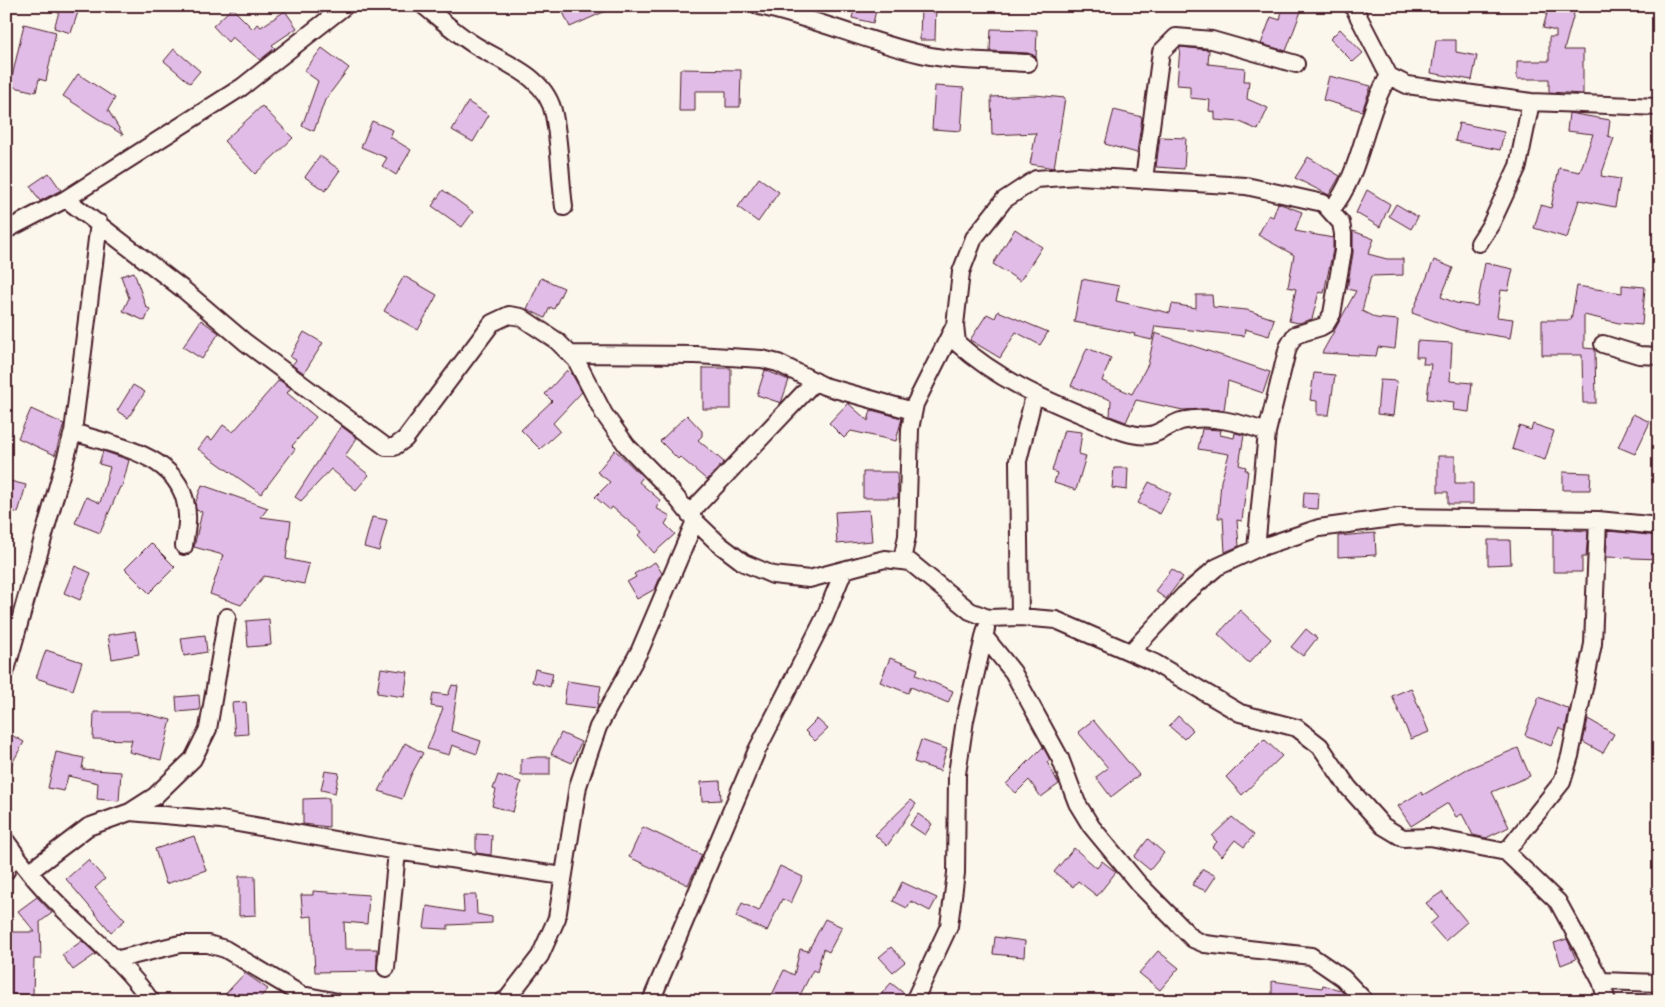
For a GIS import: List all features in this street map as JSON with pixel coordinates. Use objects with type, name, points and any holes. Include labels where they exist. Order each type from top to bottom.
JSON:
[{"type":"street","points":[[6,230],[66,199],[242,87],[345,6]]},
{"type":"street","points":[[424,6],[474,44],[519,68],[534,81],[546,97],[554,114],[564,207]]},
{"type":"street","points":[[759,6],[786,12],[922,54],[959,60],[1028,63]]},
{"type":"street","points":[[1353,6],[1389,76],[1407,85],[1531,102],[1659,107]]},
{"type":"street","points":[[1144,179],[1161,52],[1176,37],[1212,40],[1296,64]]},
{"type":"street","points":[[1331,210],[1340,200],[1351,177],[1380,91],[1389,76]]},
{"type":"street","points":[[1479,243],[1491,224],[1518,166],[1531,102]]},
{"type":"street","points":[[1256,549],[1267,432],[1291,339],[1302,331],[1326,324],[1332,314],[1343,251],[1343,234],[1341,223],[1331,210],[1315,200],[1246,186],[1078,176],[1036,179],[1004,200],[974,238],[960,272],[955,325],[957,343],[1006,380],[1034,396],[1123,432],[1150,435],[1182,421],[1198,419],[1237,422],[1267,432]]},
{"type":"street","points":[[66,199],[184,290],[245,342],[386,447],[394,448],[405,439],[492,323],[509,315],[521,317],[557,341],[576,360],[604,414],[627,446],[671,491],[692,518],[719,544],[744,563],[773,574],[809,579],[885,559],[910,562],[970,611],[988,618],[1020,617],[1056,620],[1153,662],[1240,713],[1297,728],[1320,746],[1348,787],[1384,826],[1403,838],[1430,837],[1506,852],[1558,902],[1601,981],[1607,1001]]},
{"type":"street","points":[[6,670],[73,432],[98,223]]},
{"type":"street","points":[[902,560],[907,536],[910,429],[914,404],[955,325]]},
{"type":"street","points":[[1603,344],[1639,354],[1659,356]]},
{"type":"street","points":[[570,354],[696,355],[762,359],[778,363],[824,386],[913,411]]},
{"type":"street","points":[[504,1001],[540,956],[557,918],[578,786],[598,727],[640,650],[692,518],[815,381]]},
{"type":"street","points":[[1020,617],[1018,461],[1034,396]]},
{"type":"street","points":[[73,432],[155,460],[172,474],[184,495],[187,516],[184,546]]},
{"type":"street","points":[[1131,652],[1184,595],[1217,567],[1256,549],[1319,528],[1399,517],[1598,520],[1659,526]]},
{"type":"street","points":[[1506,852],[1562,782],[1570,756],[1593,644],[1598,520]]},
{"type":"street","points":[[652,1001],[757,750],[824,619],[844,570]]},
{"type":"street","points":[[29,872],[88,827],[130,812],[155,796],[193,759],[208,729],[227,618]]},
{"type":"street","points":[[914,1001],[949,926],[956,873],[956,774],[965,720],[988,618]]},
{"type":"street","points":[[984,636],[1013,672],[1060,758],[1077,803],[1091,826],[1138,883],[1193,939],[1205,944],[1311,956],[1343,978],[1365,1001]]},
{"type":"street","points":[[130,812],[221,820],[397,851],[563,876]]},
{"type":"street","points":[[10,847],[29,872],[64,910],[116,960],[151,1001]]},
{"type":"street","points":[[6,871],[10,847]]},
{"type":"street","points":[[386,968],[397,851]]},
{"type":"street","points":[[116,960],[180,944],[208,944],[225,949],[302,995],[333,1001]]},
{"type":"street","points":[[1601,981],[1659,983]]},
{"type":"building","points":[[61,6],[80,6],[71,33],[54,28]]},
{"type":"building","points":[[560,6],[617,6],[570,27]]},
{"type":"building","points":[[855,6],[877,6],[873,23],[852,18]]},
{"type":"building","points":[[921,6],[936,6],[935,40],[920,40]]},
{"type":"building","points":[[1283,6],[1303,6],[1286,51],[1261,44],[1271,17],[1280,20]]},
{"type":"building","points":[[1549,6],[1576,6],[1564,50],[1583,50],[1583,94],[1549,92],[1549,79],[1517,79],[1517,61],[1549,61],[1549,37],[1556,37],[1556,31],[1543,28]]},
{"type":"building","points":[[232,8],[253,29],[257,24],[261,27],[285,11],[297,28],[272,45],[275,48],[260,60],[232,37],[228,42],[213,26]]},
{"type":"building","points":[[24,24],[56,32],[46,81],[39,79],[36,92],[10,86]]},
{"type":"building","points":[[991,29],[1037,30],[1036,58],[1028,53],[990,51]]},
{"type":"building","points":[[1340,29],[1363,53],[1353,62],[1330,39]]},
{"type":"building","points":[[1436,40],[1456,40],[1456,52],[1477,56],[1472,80],[1431,73]]},
{"type":"building","points":[[1180,47],[1209,50],[1208,64],[1245,68],[1244,81],[1249,81],[1247,99],[1268,108],[1258,130],[1240,122],[1215,120],[1215,112],[1209,111],[1210,100],[1190,98],[1190,86],[1177,85]]},
{"type":"building","points":[[322,48],[349,68],[325,100],[314,131],[302,126],[318,81],[304,71]]},
{"type":"building","points":[[174,49],[200,71],[190,83],[164,61]]},
{"type":"building","points":[[680,69],[741,70],[740,107],[726,107],[726,91],[695,91],[695,111],[679,111]]},
{"type":"building","points":[[78,74],[115,98],[108,110],[123,135],[63,96]]},
{"type":"building","points":[[1329,76],[1371,86],[1362,111],[1323,100]]},
{"type":"building","points":[[935,86],[964,88],[961,131],[932,129]]},
{"type":"building","points":[[1035,95],[1065,98],[1054,168],[1030,164],[1036,133],[992,135],[991,97]]},
{"type":"building","points":[[468,102],[489,115],[473,142],[452,130]]},
{"type":"building","points":[[262,106],[293,138],[255,174],[224,141]]},
{"type":"building","points":[[1114,110],[1142,117],[1137,153],[1105,144]]},
{"type":"building","points":[[1569,113],[1610,120],[1608,136],[1614,138],[1601,176],[1620,179],[1615,207],[1579,200],[1567,238],[1534,228],[1541,205],[1551,208],[1559,168],[1580,172],[1593,134],[1567,131]]},
{"type":"building","points":[[372,121],[393,130],[390,137],[411,150],[396,175],[382,166],[387,158],[361,147]]},
{"type":"building","points":[[1459,123],[1504,132],[1500,150],[1455,141]]},
{"type":"building","points":[[1160,137],[1186,138],[1184,169],[1156,167]]},
{"type":"building","points":[[320,156],[340,170],[325,191],[305,177]]},
{"type":"building","points":[[1308,157],[1340,176],[1329,195],[1295,178]]},
{"type":"building","points":[[49,173],[61,190],[40,201],[30,186]]},
{"type":"building","points":[[759,178],[779,192],[758,222],[738,207]]},
{"type":"building","points":[[443,190],[473,212],[462,227],[432,206]]},
{"type":"building","points":[[1367,190],[1390,204],[1380,227],[1356,213]]},
{"type":"building","points":[[1278,203],[1302,212],[1295,231],[1333,238],[1333,250],[1324,293],[1319,292],[1312,319],[1299,323],[1289,321],[1296,289],[1288,287],[1294,255],[1258,235],[1269,215],[1273,217]]},
{"type":"building","points":[[1396,204],[1418,217],[1411,229],[1389,216]]},
{"type":"building","points":[[1015,229],[1042,247],[1020,281],[993,264]]},
{"type":"building","points":[[1353,231],[1374,239],[1368,254],[1387,259],[1403,259],[1403,275],[1371,276],[1362,311],[1376,318],[1398,320],[1395,349],[1378,347],[1376,356],[1322,353],[1356,291],[1347,289],[1353,253]]},
{"type":"building","points":[[1434,260],[1453,268],[1441,297],[1456,303],[1477,306],[1485,263],[1513,269],[1508,291],[1501,290],[1497,317],[1513,319],[1510,338],[1460,330],[1412,313]]},
{"type":"building","points":[[134,272],[146,307],[150,309],[145,321],[123,311],[129,298],[121,276]]},
{"type":"building","points":[[404,276],[437,295],[418,330],[384,311]]},
{"type":"building","points":[[541,278],[564,288],[554,309],[550,307],[545,318],[527,309]]},
{"type":"building","points":[[1082,279],[1119,286],[1116,301],[1170,313],[1172,304],[1196,308],[1196,295],[1212,295],[1213,307],[1247,310],[1274,319],[1269,336],[1245,329],[1244,336],[1155,326],[1152,340],[1134,336],[1135,334],[1074,322]]},
{"type":"building","points":[[1622,285],[1645,287],[1642,325],[1619,323],[1584,315],[1584,348],[1595,349],[1596,403],[1583,403],[1582,355],[1542,355],[1542,320],[1571,320],[1577,286],[1622,293]]},
{"type":"building","points":[[998,311],[1048,332],[1040,345],[1016,332],[1000,358],[970,340],[987,314],[995,318]]},
{"type":"building","points":[[201,320],[219,333],[202,359],[183,347]]},
{"type":"building","points":[[304,332],[323,343],[304,373],[292,365],[296,360],[290,357]]},
{"type":"building","points":[[1155,333],[1270,372],[1263,393],[1228,381],[1224,410],[1183,410],[1136,400],[1126,422],[1110,416],[1111,400],[1071,386],[1087,348],[1111,358],[1102,381],[1132,394],[1148,364]]},
{"type":"building","points":[[1417,341],[1452,343],[1450,381],[1472,383],[1469,412],[1453,410],[1454,402],[1427,399],[1431,364],[1423,364],[1424,357],[1416,357]]},
{"type":"building","points":[[703,368],[731,368],[731,409],[703,409]]},
{"type":"building","points":[[567,370],[573,376],[582,392],[553,423],[560,431],[540,449],[521,430],[552,401],[545,394]]},
{"type":"building","points":[[765,370],[789,380],[781,403],[757,395]]},
{"type":"building","points":[[1314,373],[1335,375],[1329,415],[1317,415],[1317,401],[1310,400]]},
{"type":"building","points":[[279,380],[291,388],[287,393],[316,417],[292,446],[295,449],[261,494],[198,449],[207,437],[212,440],[223,425],[233,432]]},
{"type":"building","points":[[1380,380],[1397,381],[1393,416],[1377,414]]},
{"type":"building","points":[[133,385],[145,392],[128,418],[117,411]]},
{"type":"building","points":[[848,403],[868,421],[871,410],[902,418],[896,441],[851,431],[844,438],[829,423]]},
{"type":"building","points":[[31,409],[64,424],[55,455],[18,438]]},
{"type":"building","points":[[1633,414],[1650,422],[1635,454],[1618,447]]},
{"type":"building","points":[[687,415],[702,431],[702,436],[698,440],[724,462],[707,480],[680,457],[678,459],[660,441]]},
{"type":"building","points":[[1533,424],[1554,431],[1545,460],[1512,449],[1519,426],[1531,430]]},
{"type":"building","points":[[341,426],[357,438],[345,456],[369,475],[356,490],[331,469],[301,501],[295,497]]},
{"type":"building","points":[[1202,429],[1221,430],[1220,435],[1234,438],[1235,433],[1244,435],[1239,465],[1246,467],[1245,470],[1248,470],[1242,521],[1237,520],[1239,546],[1225,552],[1223,518],[1218,518],[1221,481],[1229,454],[1198,449]]},
{"type":"building","points":[[1064,430],[1082,432],[1079,454],[1086,456],[1076,490],[1054,483],[1057,473],[1052,471]]},
{"type":"building","points":[[615,450],[643,477],[639,482],[661,501],[656,508],[670,516],[665,524],[675,534],[654,553],[638,535],[642,532],[612,507],[610,510],[595,497],[610,482],[597,472]]},
{"type":"building","points":[[103,451],[129,460],[122,487],[120,487],[100,533],[75,523],[86,497],[100,503],[110,467],[99,464]]},
{"type":"building","points":[[1438,456],[1455,456],[1455,483],[1473,483],[1473,504],[1448,504],[1448,492],[1438,492]]},
{"type":"building","points":[[1114,468],[1128,468],[1127,490],[1112,488]]},
{"type":"building","points":[[863,472],[897,472],[898,498],[863,498]]},
{"type":"building","points":[[1563,472],[1591,473],[1590,490],[1563,490]]},
{"type":"building","points":[[6,480],[26,485],[18,513],[6,509]]},
{"type":"building","points":[[1149,482],[1171,493],[1160,514],[1138,503]]},
{"type":"building","points":[[202,485],[268,508],[261,517],[291,521],[286,559],[309,564],[304,584],[264,576],[241,605],[210,594],[223,555],[194,547],[202,512],[196,510],[195,504]]},
{"type":"building","points":[[1304,492],[1319,493],[1318,509],[1303,508]]},
{"type":"building","points":[[869,510],[872,541],[837,544],[835,512]]},
{"type":"building","points":[[372,517],[387,520],[379,551],[364,547]]},
{"type":"building","points":[[1553,529],[1588,531],[1586,557],[1582,557],[1582,572],[1553,572]]},
{"type":"building","points":[[1608,531],[1659,536],[1659,559],[1606,557]]},
{"type":"building","points":[[1375,533],[1376,555],[1338,557],[1338,536]]},
{"type":"building","points":[[1488,540],[1510,540],[1511,564],[1488,565]]},
{"type":"building","points":[[151,543],[175,567],[149,593],[125,569]]},
{"type":"building","points":[[655,562],[662,573],[655,589],[637,599],[627,582],[636,577],[634,574]]},
{"type":"building","points":[[75,566],[91,573],[80,600],[64,593]]},
{"type":"building","points":[[1172,569],[1183,577],[1166,599],[1155,591]]},
{"type":"building","points":[[1240,610],[1271,639],[1249,663],[1218,634]]},
{"type":"building","points":[[269,619],[271,645],[248,647],[246,621]]},
{"type":"building","points":[[1306,629],[1317,638],[1303,656],[1291,647]]},
{"type":"building","points":[[135,631],[139,654],[112,659],[108,635]]},
{"type":"building","points":[[205,635],[207,652],[184,656],[181,638]]},
{"type":"building","points":[[46,650],[82,662],[73,690],[36,678]]},
{"type":"building","points":[[890,658],[918,669],[916,675],[953,691],[948,703],[911,687],[908,693],[880,682]]},
{"type":"building","points":[[381,668],[408,672],[404,697],[377,693]]},
{"type":"building","points":[[535,669],[553,673],[550,687],[532,682]]},
{"type":"building","points":[[567,681],[601,686],[597,708],[564,704]]},
{"type":"building","points":[[452,685],[458,686],[451,731],[481,741],[477,754],[452,745],[449,755],[427,749],[443,708],[431,706],[433,693],[448,695]]},
{"type":"building","points":[[1411,688],[1429,732],[1411,739],[1392,696]]},
{"type":"building","points":[[199,695],[200,710],[177,712],[176,697]]},
{"type":"building","points":[[1539,697],[1569,709],[1565,731],[1559,728],[1551,746],[1525,735]]},
{"type":"building","points":[[246,702],[248,734],[235,735],[232,703]]},
{"type":"building","points":[[94,712],[138,712],[171,720],[161,760],[129,752],[132,740],[93,739]]},
{"type":"building","points":[[1178,716],[1193,730],[1184,739],[1169,726]]},
{"type":"building","points":[[817,719],[828,729],[815,741],[805,731]]},
{"type":"building","points":[[1588,719],[1614,734],[1603,753],[1583,742]]},
{"type":"building","points":[[1093,720],[1139,775],[1111,797],[1096,777],[1108,768],[1078,732]]},
{"type":"building","points":[[6,732],[24,742],[6,774]]},
{"type":"building","points":[[561,733],[581,742],[572,763],[551,754]]},
{"type":"building","points":[[1264,739],[1282,756],[1242,795],[1226,777]]},
{"type":"building","points":[[921,740],[947,749],[940,771],[914,762]]},
{"type":"building","points":[[405,743],[423,753],[411,775],[402,799],[379,791]]},
{"type":"building","points":[[1043,747],[1050,760],[1047,762],[1059,784],[1041,797],[1029,780],[1016,793],[1006,784]]},
{"type":"building","points":[[1518,748],[1530,776],[1492,792],[1509,827],[1486,838],[1473,835],[1462,814],[1456,817],[1448,803],[1411,826],[1398,806],[1421,792],[1423,795],[1467,769]]},
{"type":"building","points":[[56,752],[84,758],[82,769],[121,772],[119,801],[97,799],[98,783],[68,776],[64,791],[48,788]]},
{"type":"building","points":[[550,757],[550,775],[521,775],[521,759]]},
{"type":"building","points":[[325,771],[339,773],[335,793],[321,790]]},
{"type":"building","points":[[498,775],[521,782],[513,812],[492,806],[496,790],[493,789]]},
{"type":"building","points":[[720,781],[721,800],[702,801],[701,782]]},
{"type":"building","points":[[329,798],[329,827],[303,824],[303,799]]},
{"type":"building","points":[[911,800],[916,804],[887,846],[875,835]]},
{"type":"building","points":[[918,814],[932,824],[925,835],[910,825]]},
{"type":"building","points":[[1232,817],[1254,835],[1244,847],[1235,840],[1222,856],[1212,847],[1217,842],[1212,836]]},
{"type":"building","points":[[643,827],[702,855],[688,885],[629,857]]},
{"type":"building","points":[[476,834],[492,835],[491,855],[476,853]]},
{"type":"building","points":[[194,836],[206,870],[166,884],[155,849]]},
{"type":"building","points":[[1148,839],[1164,853],[1150,870],[1134,857]]},
{"type":"building","points":[[1074,848],[1097,868],[1102,861],[1116,872],[1097,896],[1078,881],[1073,887],[1054,872]]},
{"type":"building","points":[[88,860],[105,879],[95,888],[125,920],[111,932],[66,879]]},
{"type":"building","points":[[780,866],[803,877],[791,903],[782,899],[767,931],[736,917],[742,903],[759,911]]},
{"type":"building","points":[[1203,869],[1216,876],[1206,891],[1192,885]]},
{"type":"building","points":[[239,876],[255,876],[256,915],[239,916]]},
{"type":"building","points":[[902,882],[937,898],[930,911],[911,901],[907,908],[893,901]]},
{"type":"building","points":[[313,891],[369,895],[367,924],[344,922],[345,949],[377,949],[377,971],[315,972],[312,916],[303,917],[301,895],[313,895]]},
{"type":"building","points":[[1442,892],[1467,922],[1445,941],[1430,924],[1438,917],[1426,903]]},
{"type":"building","points":[[463,895],[476,895],[477,914],[492,917],[492,923],[448,925],[448,929],[424,928],[427,906],[464,912]]},
{"type":"building","points":[[37,897],[52,913],[40,922],[41,959],[34,959],[33,995],[10,994],[10,932],[35,932],[18,911]]},
{"type":"building","points":[[825,919],[842,927],[829,952],[823,949],[817,972],[813,970],[797,1001],[769,1001],[784,970],[794,975],[800,949],[808,951]]},
{"type":"building","points":[[995,937],[1025,941],[1024,957],[993,954]]},
{"type":"building","points":[[1567,939],[1576,959],[1561,965],[1554,943]]},
{"type":"building","points":[[82,941],[96,954],[73,970],[62,955]]},
{"type":"building","points":[[891,947],[905,962],[893,972],[879,957]]},
{"type":"building","points":[[1158,951],[1179,968],[1160,990],[1139,973]]},
{"type":"building","points":[[245,973],[268,989],[257,1001],[219,1001]]},
{"type":"building","points":[[1272,981],[1322,988],[1323,985],[1340,990],[1351,1001],[1272,1001]]},
{"type":"building","points":[[891,983],[906,995],[904,1001],[875,1001]]}]
